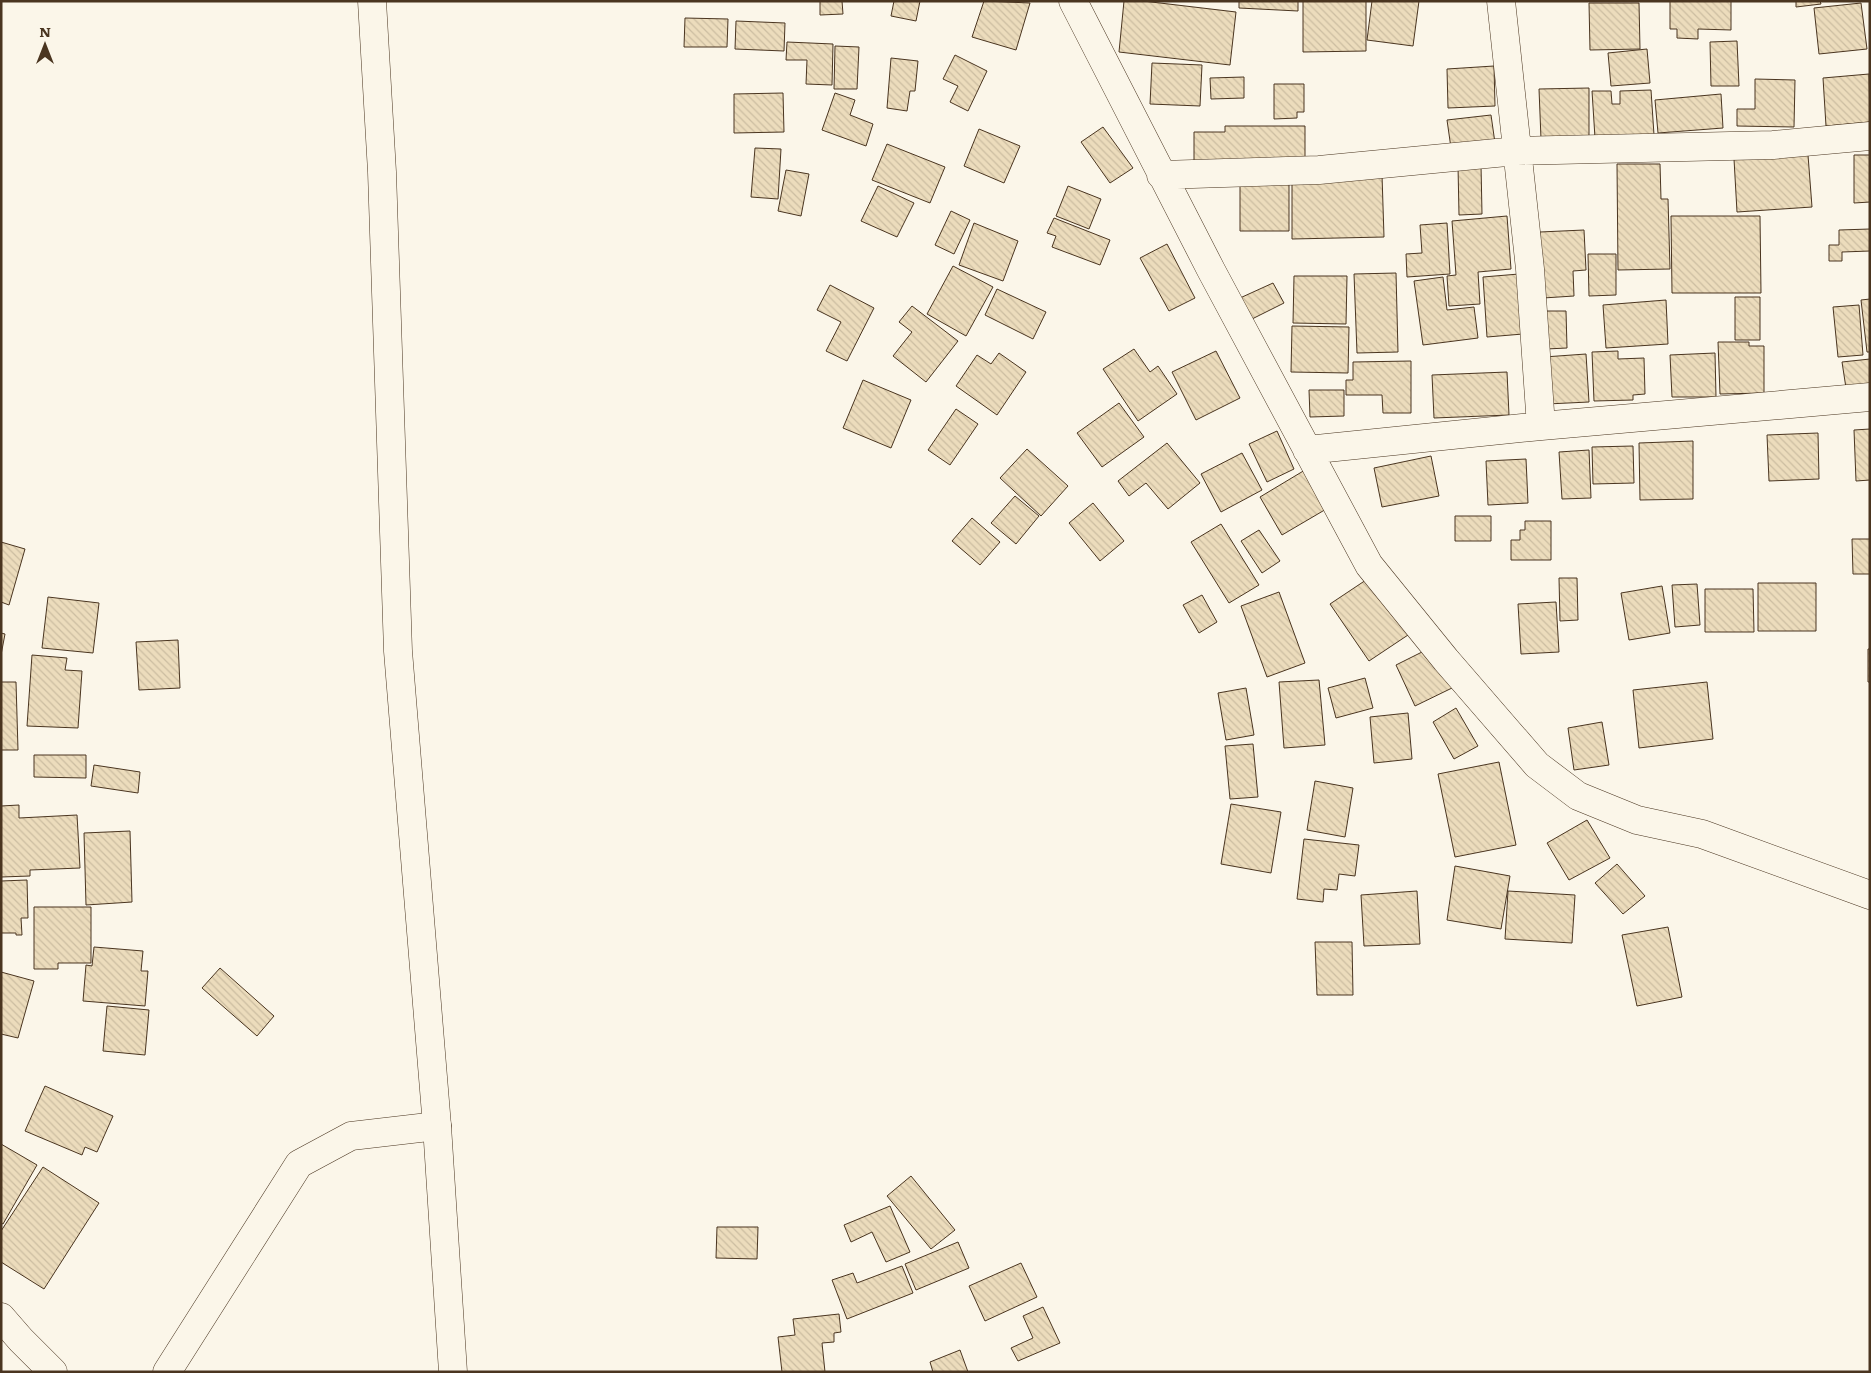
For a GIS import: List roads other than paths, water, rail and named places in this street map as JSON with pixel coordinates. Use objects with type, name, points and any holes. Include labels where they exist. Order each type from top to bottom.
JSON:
[{"type":"street","points":[[372,1],[382,172],[398,651],[437,1126],[453,1372]]},
{"type":"street","points":[[1073,1],[1161,174],[1370,565],[1446,660],[1537,765],[1578,796],[1637,820],[1702,834],[1870,895]]},
{"type":"street","points":[[1501,1],[1530,269],[1541,426]]},
{"type":"street","points":[[1161,174],[1319,170],[1517,151],[1773,145],[1870,136]]},
{"type":"street","points":[[1307,450],[1541,426],[1870,397]]},
{"type":"street","points":[[167,1372],[299,1164],[352,1136],[437,1126]]},
{"type":"street","points":[[1,1317],[53,1372]]}]
